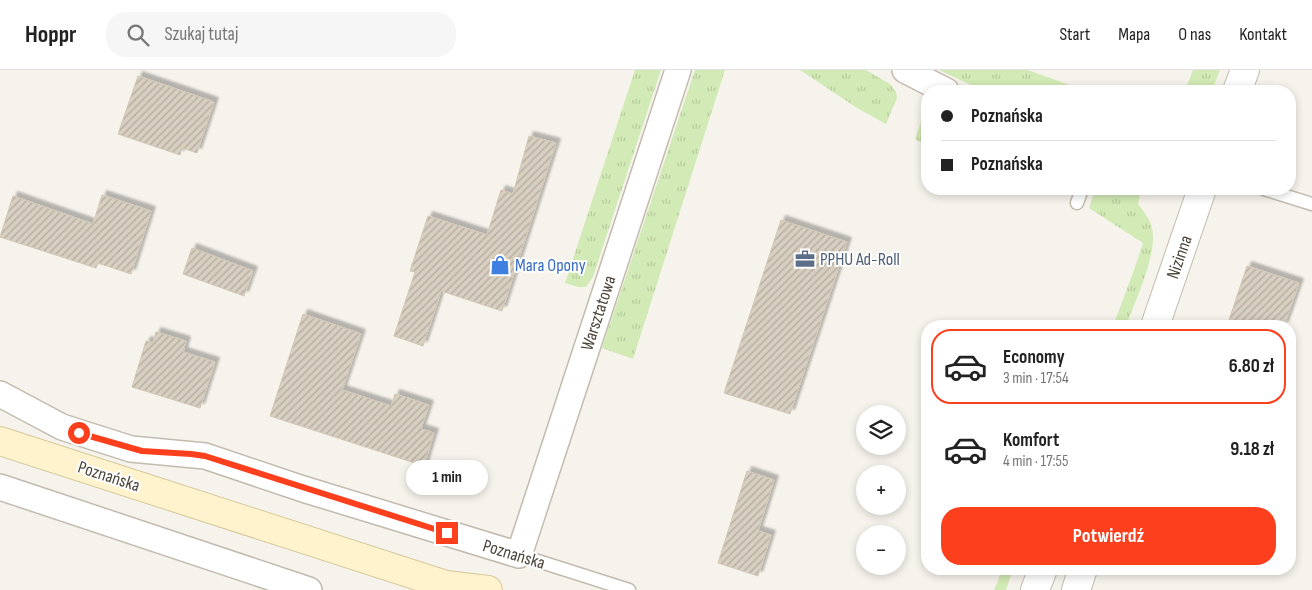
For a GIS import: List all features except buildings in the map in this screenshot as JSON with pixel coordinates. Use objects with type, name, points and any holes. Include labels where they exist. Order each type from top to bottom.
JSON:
[{"type":"main road","name":"Poznańska","points":[[0,442],[450,588],[488,590]]},
{"type":"street","name":"Warsztatowa","points":[[519,555],[678,70]]},
{"type":"street","points":[[905,70],[934,85]]},
{"type":"street","points":[[1239,85],[1245,70]]},
{"type":"street","name":"Nizinna","points":[[1157,320],[1198,195]]},
{"type":"street","name":"Poznańska","points":[[0,394],[62,428],[137,450],[205,456],[519,555]]},
{"type":"street","points":[[0,487],[309,590]]},
{"type":"street","points":[[1035,590],[1041,575]]},
{"type":"street","points":[[1076,590],[1081,575]]},
{"type":"lane","points":[[1077,203],[1080,195]]},
{"type":"lane","points":[[1283,195],[1312,204]]},
{"type":"lane","name":"Poznańska","points":[[519,555],[629,590]]},
{"type":"green space","points":[[635,70],[661,70],[593,277],[586,287],[578,287],[565,283]]},
{"type":"green space","points":[[695,70],[725,70],[633,359],[602,348]]},
{"type":"green space","points":[[800,70],[866,70],[890,84],[896,92],[897,98],[886,124],[857,108]]},
{"type":"green space","points":[[939,70],[1028,70],[1069,85],[971,85]]},
{"type":"green space","points":[[1193,70],[1220,70],[1214,85],[1187,85]]},
{"type":"green space","points":[[921,122],[921,142],[915,139]]},
{"type":"green space","points":[[1093,195],[1140,195],[1138,204],[1152,228],[1152,251],[1149,264],[1128,320],[1115,320],[1143,243],[1089,208]]},
{"type":"green space","points":[[1000,575],[1011,575],[1006,590],[994,590]]},
{"type":"place","name":"PPHU Ad-Roll","points":[[805,259]]},
{"type":"place","name":"Mara Opony","points":[[500,265]]},
{"type":"route","points":[[79,433],[131,449],[205,456],[447,533]]}]
